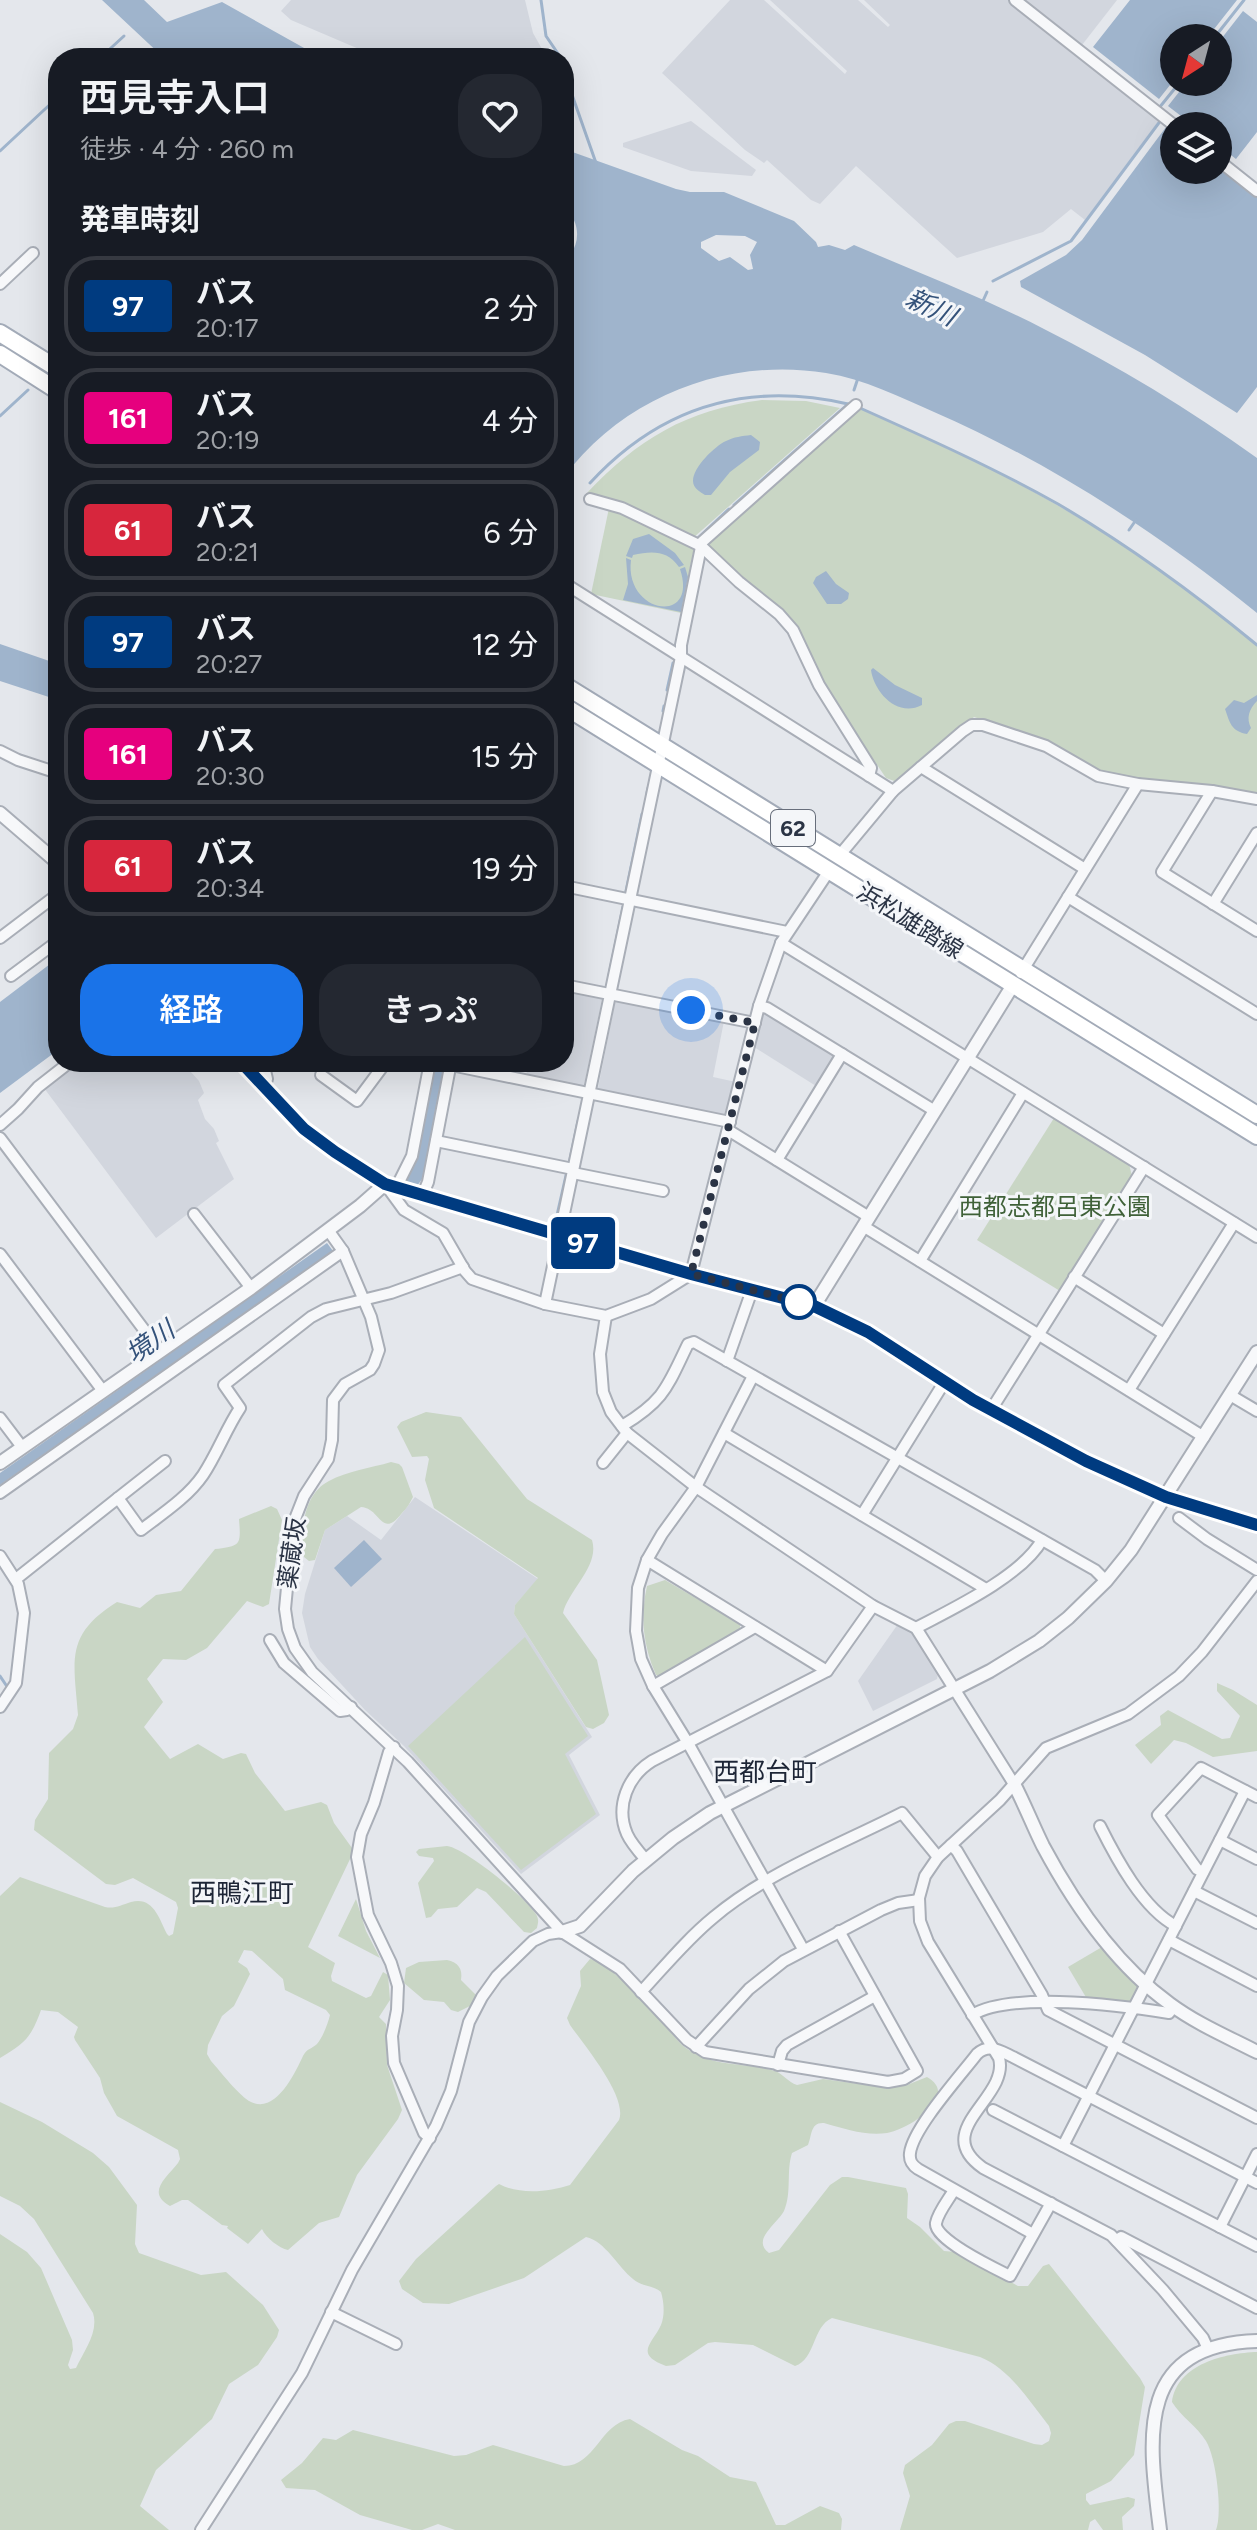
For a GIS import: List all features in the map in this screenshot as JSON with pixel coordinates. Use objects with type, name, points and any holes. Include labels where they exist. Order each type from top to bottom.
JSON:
[{"type":"main road","points":[[0,333],[48,363]]},
{"type":"main road","points":[[0,354],[48,385]]},
{"type":"main road","name":"浜松雄踏線","points":[[574,691],[1257,1115]]},
{"type":"main road","name":"浜松雄踏線","points":[[574,712],[1257,1136]]},
{"type":"street","points":[[1015,0],[1160,114]]},
{"type":"street","points":[[1232,171],[1257,191]]},
{"type":"street","points":[[0,284],[33,253]]},
{"type":"street","points":[[545,1304],[659,765],[702,542],[856,405]]},
{"type":"street","points":[[590,499],[630,511],[701,546],[786,621],[829,703],[871,768],[869,776]]},
{"type":"street","points":[[574,589],[893,791]]},
{"type":"street","points":[[839,856],[893,791],[967,727],[978,725],[1043,744],[1098,776],[1257,799]]},
{"type":"street","points":[[0,751],[48,770]]},
{"type":"street","points":[[921,767],[1085,869]]},
{"type":"street","points":[[814,1306],[1138,784]]},
{"type":"street","points":[[1212,791],[1162,872],[1257,931]]},
{"type":"street","points":[[0,813],[48,854]]},
{"type":"street","points":[[1213,904],[1257,833]]},
{"type":"street","points":[[393,1186],[404,1210],[443,1233],[468,1275],[477,1281],[545,1304],[606,1316],[651,1299],[691,1274],[759,1006],[781,943],[829,871]]},
{"type":"street","points":[[574,888],[787,932]]},
{"type":"street","points":[[1068,897],[1257,1014]]},
{"type":"street","points":[[2,931],[48,901]]},
{"type":"street","points":[[781,943],[1257,1237]]},
{"type":"street","points":[[11,976],[48,948]]},
{"type":"street","points":[[574,987],[755,1023]]},
{"type":"street","points":[[759,1006],[935,1111]]},
{"type":"street","points":[[777,1160],[842,1054]]},
{"type":"street","points":[[0,1125],[57,1072]]},
{"type":"street","points":[[250,1072],[290,1116],[319,1141],[393,1186],[691,1274],[814,1306],[868,1332],[991,1410],[1086,1461],[1166,1497],[1257,1525]]},
{"type":"street","points":[[261,1085],[267,1079],[265,1072]]},
{"type":"street","points":[[321,1075],[357,1101],[379,1072]]},
{"type":"street","points":[[0,1463],[393,1186],[412,1156],[428,1072]]},
{"type":"street","points":[[417,1194],[428,1182],[449,1072]]},
{"type":"street","points":[[489,1072],[729,1126],[920,1261],[1204,1437]]},
{"type":"street","points":[[920,1261],[1023,1093]]},
{"type":"street","points":[[0,1138],[160,1351]]},
{"type":"street","points":[[436,1141],[663,1191]]},
{"type":"street","points":[[991,1410],[1144,1167]]},
{"type":"street","points":[[194,1214],[251,1288]]},
{"type":"street","points":[[1129,1390],[1234,1223]]},
{"type":"street","points":[[328,1230],[343,1251],[363,1301]]},
{"type":"street","points":[[0,1493],[343,1251]]},
{"type":"street","points":[[0,1254],[103,1391]]},
{"type":"street","points":[[118,1498],[141,1530],[192,1488],[204,1474],[240,1408],[224,1385],[319,1312],[363,1301],[463,1267]]},
{"type":"street","points":[[1074,1277],[1164,1334]]},
{"type":"street","points":[[727,1361],[752,1290]]},
{"type":"street","name":"薬蔵坂","points":[[363,1301],[376,1333],[377,1357],[370,1370],[345,1384],[333,1400],[328,1459],[304,1496],[289,1543],[285,1609],[288,1629],[299,1657],[394,1747],[562,1932],[611,1961],[696,2047]]},
{"type":"street","points":[[606,1316],[600,1354],[603,1392],[611,1412],[624,1429],[696,1487],[873,1606],[916,1628],[1014,1784],[1071,1894],[1106,1941],[1146,1984],[1173,2007],[1257,2052]]},
{"type":"street","points":[[603,1463],[624,1429],[659,1400],[688,1344],[694,1342],[1095,1570],[1106,1581]]},
{"type":"street","points":[[201,2530],[302,2373],[360,2256],[430,2138],[451,2091],[466,2032],[482,1997],[497,1976],[533,1941],[580,1926],[646,1860],[723,1806],[1007,1662],[1068,1618],[1106,1581],[1131,1550],[1257,1352]]},
{"type":"street","points":[[753,1376],[696,1487],[647,1560],[638,1588],[636,1631],[641,1659],[653,1686],[803,1949]]},
{"type":"street","points":[[862,1515],[945,1381]]},
{"type":"street","points":[[1230,1395],[1257,1411]]},
{"type":"street","points":[[0,1418],[22,1447]]},
{"type":"street","points":[[724,1433],[986,1589]]},
{"type":"street","points":[[16,1579],[165,1461]]},
{"type":"street","points":[[1186,1518],[1207,1539],[1257,1570]]},
{"type":"street","points":[[916,1628],[986,1589],[1029,1555],[1042,1540]]},
{"type":"street","points":[[0,1556],[16,1579],[24,1613],[14,1687],[0,1707]]},
{"type":"street","points":[[647,1560],[827,1671]]},
{"type":"street","points":[[1208,2349],[1203,2338],[1163,2290],[1117,2241],[1101,2229],[975,2162],[964,2138],[970,2121],[1000,2075],[1001,2067],[928,1942],[920,1921],[919,1900],[925,1876],[938,1857],[1014,1784],[1046,1748],[1128,1714],[1179,1676],[1195,1661],[1257,1581]]},
{"type":"street","points":[[646,1860],[629,1838],[623,1823],[627,1789],[637,1773],[644,1766],[827,1671],[873,1606]]},
{"type":"street","points":[[653,1686],[755,1627]]},
{"type":"street","points":[[270,1640],[284,1663],[340,1711],[351,1707]]},
{"type":"street","points":[[394,1747],[389,1752],[361,1834],[357,1857],[368,1915],[391,1963],[398,1986],[392,2036],[394,2063],[424,2133],[430,2138]]},
{"type":"street","points":[[1203,1872],[1197,1869],[1158,1815],[1201,1768],[1257,1797]]},
{"type":"street","points":[[1063,2146],[1245,1791]]},
{"type":"street","points":[[641,1992],[707,1923],[729,1905],[765,1882],[902,1813],[938,1857]]},
{"type":"street","points":[[1100,1826],[1139,1890],[1176,1926]]},
{"type":"street","points":[[1220,1840],[1257,1859]]},
{"type":"street","points":[[951,1845],[1051,2012],[1257,2118]]},
{"type":"street","points":[[1194,1891],[1257,1923]]},
{"type":"street","points":[[839,1931],[917,2071],[904,2079],[888,2082],[715,2055],[696,2047],[749,1989],[803,1949],[839,1931],[889,1906],[919,1900]]},
{"type":"street","points":[[1169,1940],[1257,1986]]},
{"type":"street","points":[[778,2065],[787,2045],[875,1996]]},
{"type":"street","points":[[972,2015],[989,2008],[1045,2002],[1134,2007],[1169,2013],[1173,2007]]},
{"type":"street","points":[[1033,2234],[912,2165],[910,2152],[921,2128],[977,2054],[987,2048],[1089,2096],[1257,2183]]},
{"type":"street","points":[[993,2110],[1257,2246]]},
{"type":"street","points":[[1220,2227],[1257,2154]]},
{"type":"street","points":[[954,2190],[935,2226],[954,2245],[1010,2276],[1051,2203]]},
{"type":"street","points":[[1117,2241],[1121,2237],[1257,2308]]},
{"type":"street","points":[[331,2312],[396,2344]]},
{"type":"street","points":[[1160,2530],[1152,2455],[1153,2418],[1157,2403],[1173,2375],[1208,2349],[1257,2341]]},
{"type":"shaded area","points":[[291,0],[525,0],[533,33],[541,48],[357,48],[291,20],[281,11]]},
{"type":"shaded area","points":[[730,0],[764,0],[845,74],[847,71],[770,0],[858,0],[888,27],[890,25],[864,0],[1009,0],[1160,119],[1085,220],[1071,209],[1043,232],[957,258],[856,166],[820,204],[811,200],[767,160],[764,163],[745,150],[662,73]]},
{"type":"shaded area","points":[[1025,0],[1117,0],[1082,45]]},
{"type":"shaded area","points":[[691,121],[756,170],[752,176],[691,171],[623,147],[623,143]]},
{"type":"shaded area","points":[[574,991],[600,996],[602,999],[584,1085],[526,1076],[527,1072],[574,1072]]},
{"type":"shaded area","points":[[620,1000],[724,1021],[713,1077],[736,1082],[727,1117],[600,1091],[598,1088],[615,1003]]},
{"type":"shaded area","points":[[766,1013],[832,1054],[834,1059],[816,1086],[754,1047],[762,1015]]},
{"type":"shaded area","points":[[65,1072],[191,1072],[204,1093],[198,1100],[205,1119],[214,1129],[219,1141],[216,1143],[234,1179],[156,1238],[44,1088]]},
{"type":"shaded area","points":[[415,1497],[538,1579],[515,1605],[514,1614],[592,1737],[569,1755],[600,1815],[521,1874],[404,1746],[365,1710],[310,1647],[302,1613],[325,1530],[347,1516],[381,1540]]},
{"type":"shaded area","points":[[898,1624],[913,1632],[938,1674],[937,1679],[873,1711],[858,1681]]},
{"type":"green space","points":[[762,400],[806,401],[840,408],[693,538],[607,499],[586,494],[625,458],[665,430],[710,411]]},
{"type":"green space","points":[[858,408],[984,466],[1083,520],[1160,571],[1257,646],[1257,794],[1213,786],[1138,779],[1100,771],[1048,741],[974,717],[897,782],[886,778],[834,701],[790,618],[705,544]]},
{"type":"green space","points":[[609,508],[694,548],[681,613],[591,594]]},
{"type":"green space","name":"西都志都呂東公園","points":[[1054,1118],[1129,1164],[1132,1176],[1060,1291],[977,1240]]},
{"type":"green space","points":[[426,1412],[461,1417],[527,1499],[592,1540],[592,1559],[563,1613],[597,1660],[609,1715],[604,1723],[593,1729],[586,1727],[514,1614],[515,1605],[538,1578],[434,1508],[425,1480],[429,1459],[427,1456],[412,1457],[397,1427],[401,1422]]},
{"type":"green space","points":[[391,1462],[402,1467],[413,1497],[395,1521],[385,1523],[373,1512],[361,1507],[325,1530],[315,1560],[309,1561],[304,1557],[305,1514],[320,1487],[343,1475]]},
{"type":"green space","points":[[271,1506],[277,1509],[282,1520],[269,1604],[263,1607],[247,1601],[207,1648],[186,1660],[163,1659],[147,1679],[163,1702],[144,1727],[170,1759],[198,1744],[223,1759],[246,1754],[255,1773],[285,1811],[321,1802],[327,1805],[334,1823],[352,1848],[351,1857],[308,1947],[335,1963],[332,1981],[366,1998],[371,1996],[383,1972],[388,1975],[390,2000],[379,2017],[386,2024],[387,2065],[402,2110],[357,2175],[339,2217],[319,2223],[288,2250],[273,2242],[262,2229],[248,2244],[228,2226],[222,2225],[188,2200],[170,2206],[163,2201],[159,2196],[160,2185],[178,2163],[178,2150],[117,2116],[104,2093],[100,2078],[75,2040],[78,2027],[58,2012],[41,2010],[26,2039],[0,2058],[0,1896],[20,1877],[105,1907],[145,1902],[158,1915],[167,1934],[173,1934],[178,1908],[176,1902],[133,1878],[115,1885],[106,1884],[34,1830],[35,1820],[48,1799],[49,1753],[73,1729],[78,1715],[76,1651],[88,1626],[117,1602],[140,1608],[156,1595],[181,1591],[215,1549],[238,1543],[239,1519]],"holes":[[[244,1950],[252,1951],[283,1979],[285,1990],[326,2010],[330,2015],[319,2041],[305,2053],[283,2090],[269,2102],[260,2104],[241,2095],[207,2054],[222,2016],[234,2006],[250,1974],[238,1962]]]},
{"type":"green space","points":[[665,1580],[740,1624],[740,1630],[659,1676],[656,1675],[646,1642],[644,1608],[647,1586]]},
{"type":"green space","points":[[525,1637],[588,1736],[565,1754],[596,1814],[521,1870],[408,1746]]},
{"type":"green space","points":[[1217,1683],[1257,1705],[1257,1751],[1213,1757],[1174,1740],[1151,1764],[1135,1745],[1161,1725],[1160,1716],[1168,1710],[1222,1739],[1230,1738],[1240,1716],[1217,1691]]},
{"type":"green space","points":[[447,1846],[467,1855],[509,1887],[537,1916],[537,1928],[531,1933],[524,1932],[486,1892],[477,1888],[457,1907],[438,1909],[426,1918],[418,1883],[434,1861],[416,1852]]},
{"type":"green space","points":[[356,1899],[366,1931],[380,1958],[338,1936]]},
{"type":"green space","points":[[1102,1947],[1140,1987],[1132,2003],[1087,1999],[1068,1967]]},
{"type":"green space","points":[[590,1959],[612,1971],[682,2045],[704,2058],[775,2071],[797,2085],[823,2079],[888,2088],[927,2077],[936,2085],[938,2093],[928,2111],[896,2131],[871,2134],[824,2123],[816,2125],[808,2145],[792,2153],[784,2211],[764,2237],[764,2248],[769,2253],[779,2250],[830,2185],[842,2177],[848,2177],[906,2188],[907,2218],[944,2251],[956,2252],[1018,2286],[1028,2286],[1043,2266],[1049,2264],[1145,2387],[1134,2455],[1111,2481],[1086,2494],[1090,2505],[1128,2497],[1135,2499],[1134,2506],[1122,2517],[1123,2530],[1103,2530],[1095,2519],[1090,2522],[1088,2530],[900,2530],[910,2496],[903,2473],[905,2465],[932,2445],[949,2424],[965,2421],[1034,2444],[1042,2445],[1049,2441],[1049,2426],[1026,2396],[1001,2369],[980,2357],[832,2318],[821,2328],[807,2357],[795,2366],[753,2345],[715,2342],[708,2343],[675,2365],[666,2366],[656,2362],[648,2352],[662,2321],[664,2308],[661,2292],[636,2282],[599,2244],[586,2237],[524,2278],[449,2304],[423,2303],[402,2289],[399,2281],[416,2259],[496,2186],[534,2191],[570,2185],[619,2120],[620,2110],[611,2085],[567,2018],[581,1986],[580,1971]]},
{"type":"green space","points":[[447,1960],[459,1967],[461,1980],[477,1996],[472,2005],[458,2012],[451,2010],[444,2002],[424,2000],[404,1983],[406,1968],[419,1962]]},
{"type":"green space","points":[[0,2102],[42,2122],[93,2153],[109,2167],[137,2205],[135,2244],[139,2253],[201,2275],[226,2272],[263,2305],[279,2330],[258,2365],[229,2384],[212,2419],[156,2470],[140,2506],[169,2530],[0,2530],[0,2234],[27,2252],[41,2268],[72,2340],[70,2369],[76,2368],[86,2348],[94,2320],[93,2313],[34,2219],[20,2206],[0,2196]]},
{"type":"green space","points":[[1257,2352],[1257,2530],[1216,2530],[1219,2499],[1210,2449],[1172,2402],[1183,2378],[1204,2363]]},
{"type":"green space","points":[[630,2419],[730,2477],[756,2482],[776,2525],[785,2525],[820,2506],[839,2513],[841,2530],[455,2530],[438,2524],[412,2530],[360,2515],[315,2490],[286,2488],[281,2480],[302,2463],[323,2438],[336,2440],[353,2430],[454,2456],[493,2445],[564,2466],[583,2459],[611,2428]]},
{"type":"water","points":[[102,0],[144,0],[167,22],[222,2],[304,48],[153,48]]},
{"type":"water","points":[[1130,0],[1237,0],[1218,24],[1160,24],[1159,99],[1093,47]]},
{"type":"water","points":[[1243,11],[1257,22],[1257,132],[1236,159],[1232,156],[1232,112],[1176,112],[1168,106],[1176,96],[1232,96],[1232,25]]},
{"type":"water","points":[[1160,135],[1160,184],[1232,184],[1232,176],[1257,196],[1257,387],[1237,413],[1145,355],[1021,287],[1020,281],[1066,255],[1082,240]]},
{"type":"water","name":"新川","points":[[574,153],[676,189],[724,192],[794,221],[818,247],[829,245],[845,250],[854,245],[997,306],[1126,373],[1257,458],[1257,613],[1181,555],[1062,477],[977,432],[895,395],[826,373],[752,371],[681,389],[647,404],[616,424],[574,465]],"holes":[[[716,235],[745,236],[757,242],[750,255],[753,269],[748,270],[730,257],[719,261],[701,248],[701,242]]]},
{"type":"water","points":[[751,435],[760,442],[759,450],[730,472],[711,495],[697,490],[693,483],[694,475],[711,452],[729,440]]},
{"type":"water","points":[[649,534],[675,553],[684,565],[679,567],[669,557],[659,553],[633,555],[632,558],[626,556],[633,539]]},
{"type":"water","points":[[626,558],[631,560],[632,578],[638,592],[648,602],[660,606],[671,605],[679,599],[683,587],[680,569],[685,567],[688,577],[681,612],[623,600],[628,584]]},
{"type":"water","points":[[826,571],[836,584],[849,593],[848,599],[841,604],[827,604],[813,583]]},
{"type":"water","points":[[0,644],[48,661],[48,697],[0,681]]},
{"type":"water","points":[[873,668],[895,685],[922,698],[922,705],[904,708],[888,701],[877,687]]},
{"type":"water","points":[[1257,695],[1249,714],[1251,728],[1247,734],[1238,731],[1225,709],[1234,700],[1244,703]]},
{"type":"water","points":[[48,966],[48,1057],[0,1093],[0,1002]]},
{"type":"water","points":[[432,1072],[446,1072],[425,1175],[417,1186],[403,1182],[412,1170]]},
{"type":"water","points":[[327,1243],[333,1251],[0,1485],[0,1473]]},
{"type":"water","points":[[364,1540],[382,1559],[351,1587],[334,1568]]},
{"type":"waterway","points":[[541,0],[546,36],[554,48]]},
{"type":"waterway","points":[[1225,24],[1244,0]]},
{"type":"waterway","points":[[111,48],[124,36]]},
{"type":"waterway","points":[[1159,108],[1169,96]]},
{"type":"waterway","points":[[574,100],[596,163]]},
{"type":"waterway","points":[[0,151],[48,106]]},
{"type":"waterway","points":[[993,281],[1071,241],[1160,121]]},
{"type":"waterway","points":[[982,303],[987,292]]},
{"type":"waterway","points":[[854,390],[858,378]]},
{"type":"waterway","points":[[0,416],[28,390]]},
{"type":"waterway","points":[[590,483],[646,435],[707,406],[775,396],[848,404]]},
{"type":"waterway","points":[[734,505],[848,404]]},
{"type":"waterway","points":[[860,408],[1058,504],[1160,571],[1257,645]]},
{"type":"waterway","points":[[698,538],[729,509]]},
{"type":"waterway","points":[[1129,530],[1136,520]]},
{"type":"waterway","points":[[667,690],[673,663]]},
{"type":"waterway","points":[[663,711],[664,706]]},
{"type":"waterway","points":[[647,793],[648,788]]},
{"type":"waterway","points":[[626,891],[642,814]]},
{"type":"waterway","points":[[609,975],[623,907]]},
{"type":"waterway","points":[[569,1164],[578,1121]]},
{"type":"waterway","points":[[555,1224],[567,1171]]},
{"type":"waterway","points":[[0,1676],[8,1688]]},
{"type":"bus line","name":"97","points":[[250,1072],[304,1129],[385,1184],[832,1313],[868,1332],[973,1400],[1086,1461],[1166,1497],[1257,1525]]},
{"type":"district","name":"西都台町","points":[[765,1772]]},
{"type":"district","name":"西鴨江町","points":[[242,1893]]},
{"type":"route","points":[[691,1010],[755,1023],[691,1274],[799,1302]]},
{"type":"water label","name":"境川","points":[[150,1342]]}]
